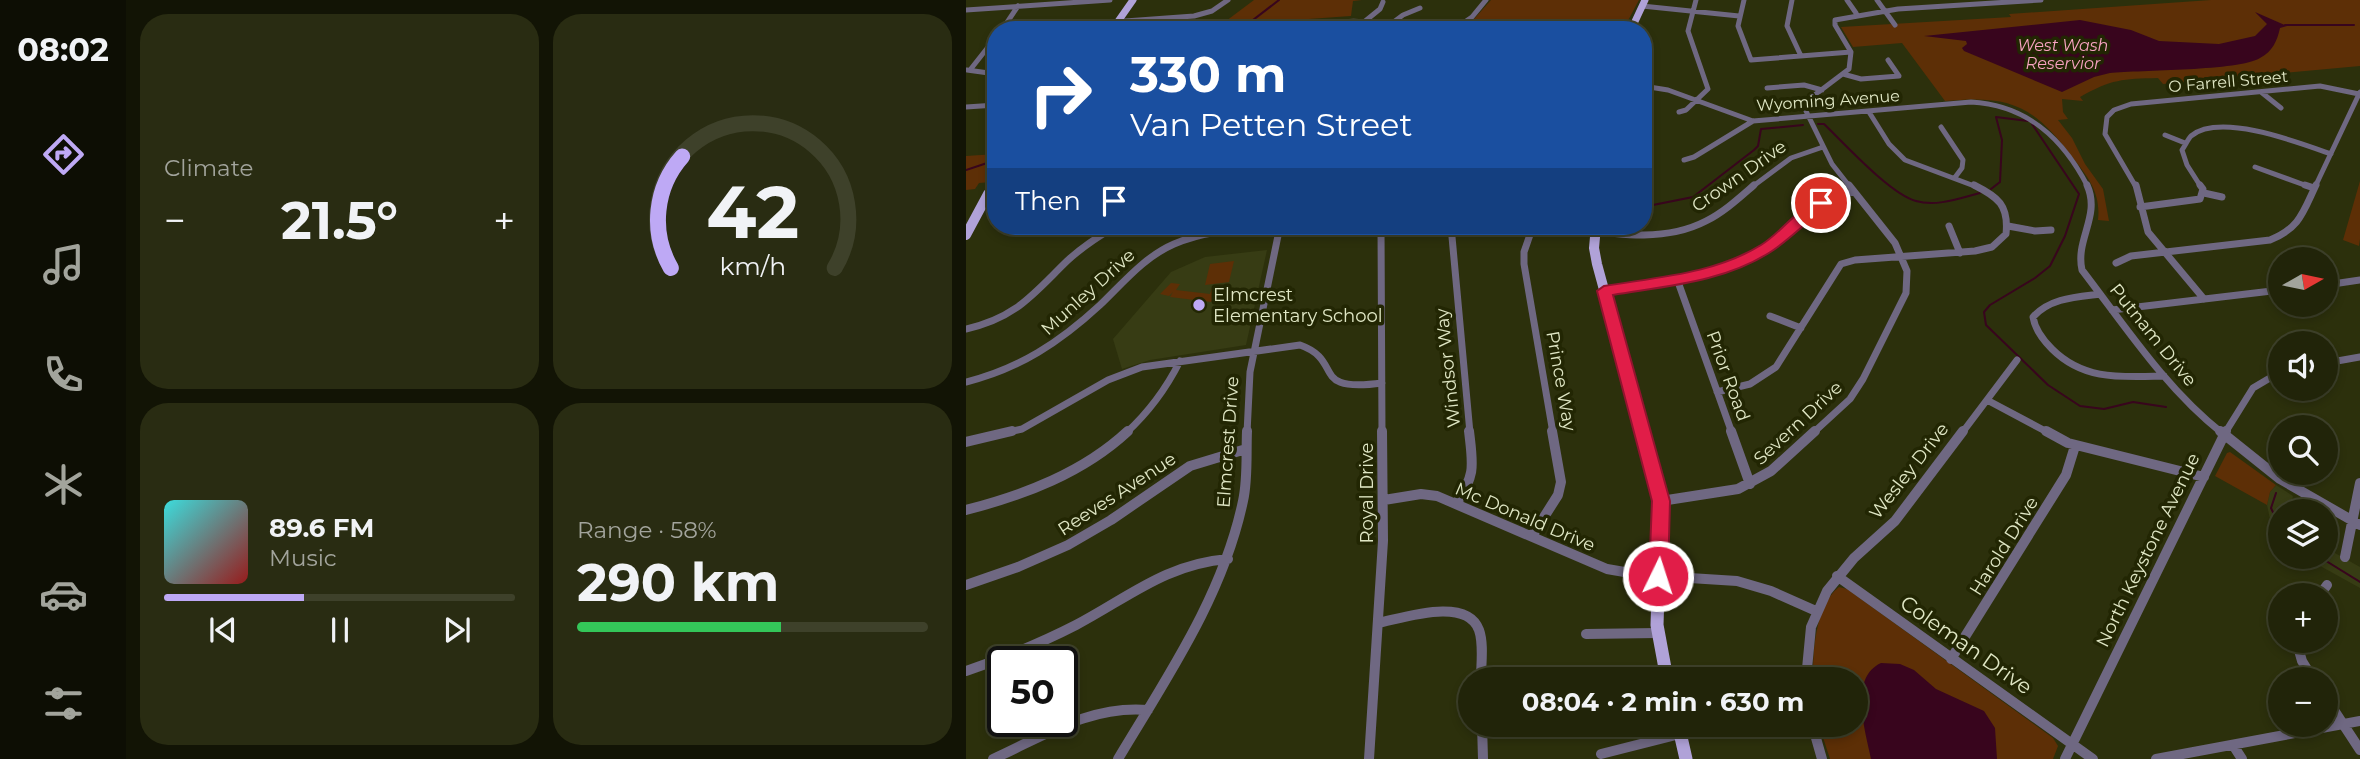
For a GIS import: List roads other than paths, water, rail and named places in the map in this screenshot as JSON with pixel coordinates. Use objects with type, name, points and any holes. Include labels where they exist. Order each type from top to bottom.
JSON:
[{"type":"main road","points":[[1118,21],[1133,0]]},
{"type":"main road","points":[[1635,21],[1644,3]]},
{"type":"main road","points":[[966,235],[987,202]]},
{"type":"main road","points":[[1596,235],[1595,254],[1604,291],[1661,501],[1657,633],[1664,667]]},
{"type":"main road","points":[[1681,737],[1686,759]]},
{"type":"street","points":[[968,12],[1110,0]]},
{"type":"street","points":[[1130,21],[1194,16],[1212,11],[1228,0]]},
{"type":"street","points":[[1466,21],[1486,0]]},
{"type":"street","points":[[1679,112],[1698,101],[1708,89],[1688,32],[1691,11],[1696,0]]},
{"type":"street","points":[[1744,0],[1739,16],[1739,32],[1751,60],[1851,52]]},
{"type":"street","points":[[1792,0],[1787,26],[1801,56]]},
{"type":"street","points":[[1847,0],[1856,13]]},
{"type":"street","points":[[1877,0],[1895,25]]},
{"type":"street","points":[[1808,117],[1805,104],[1849,69],[1851,52],[1834,22],[1839,17],[1885,10],[2041,0]]},
{"type":"street","points":[[1365,21],[1380,9],[1383,2]]},
{"type":"street","points":[[1644,3],[1739,16]]},
{"type":"street","points":[[1008,21],[1018,6]]},
{"type":"street","points":[[1395,21],[1420,8]]},
{"type":"street","points":[[968,70],[987,48]]},
{"type":"street","points":[[1843,74],[1861,79],[1899,76],[1888,60]]},
{"type":"street","points":[[968,70],[987,73]]},
{"type":"street","points":[[1767,88],[1804,85],[1822,90]]},
{"type":"street","name":"O Farrell Street","points":[[2140,207],[2133,178],[2105,134],[2104,120],[2118,108],[2131,104],[2325,86],[2360,93]]},
{"type":"street","name":"Wyoming Avenue","points":[[1652,87],[1662,88],[1753,121],[1979,102],[2020,111]]},
{"type":"street","points":[[2261,92],[2281,108]]},
{"type":"street","points":[[2116,263],[2132,256],[2264,241],[2282,236],[2296,226],[2360,93]]},
{"type":"street","points":[[966,107],[987,106]]},
{"type":"street","points":[[1717,392],[1750,384],[1769,373],[1782,360],[1841,264],[1851,260],[1960,253],[1992,247],[2003,239],[2008,226],[2007,215],[1993,198],[1956,176],[1903,159],[1869,111]]},
{"type":"street","name":"Putnam Drive","points":[[2020,111],[2042,124],[2088,186],[2093,213],[2078,255],[2082,270],[2164,376],[2223,436],[2280,479],[2357,524]]},
{"type":"street","name":"Severn Drive","points":[[1661,501],[1723,492],[1750,484],[1771,471],[1841,410],[1858,387],[1906,293],[1909,279],[1890,235],[1822,148],[1808,117]]},
{"type":"street","points":[[1684,160],[1694,157],[1753,121]]},
{"type":"street","points":[[1941,127],[1964,160],[1956,176]]},
{"type":"street","points":[[2222,197],[2204,193],[2184,160],[2182,150],[2185,143],[2204,132],[2241,129],[2272,134],[2331,154]]},
{"type":"street","points":[[2165,135],[2185,143]]},
{"type":"street","name":"Crown Drive","points":[[1652,234],[1697,226],[1715,216],[1800,152],[1822,148]]},
{"type":"street","points":[[2255,167],[2314,188]]},
{"type":"street","points":[[1604,291],[1718,271],[1745,261],[1767,248],[1821,203],[1854,191]]},
{"type":"street","points":[[2204,193],[2200,199],[2193,202],[2140,207],[2145,226],[2164,253],[2204,299]]},
{"type":"street","points":[[1949,226],[1960,253]]},
{"type":"street","points":[[2008,226],[2035,231],[2051,230]]},
{"type":"street","points":[[966,329],[996,322],[1019,311],[1076,254],[1103,235]]},
{"type":"street","name":"Munley Drive","points":[[966,382],[1012,368],[1051,348],[1148,259],[1167,247],[1204,235]]},
{"type":"street","name":"Elmcrest Drive","points":[[1118,759],[1201,620],[1228,559],[1244,496],[1253,351],[1275,235]]},
{"type":"street","name":"Royal Drive","points":[[1369,759],[1384,500],[1381,235]]},
{"type":"street","name":"Windsor Way","points":[[1450,235],[1473,468],[1469,484],[1456,504]]},
{"type":"street","name":"Prince Way","points":[[1530,235],[1523,259],[1561,482],[1558,495],[1532,536]]},
{"type":"street","name":"Prior Road","points":[[1677,279],[1750,484]]},
{"type":"street","points":[[2338,284],[2360,281]]},
{"type":"street","points":[[2112,310],[2268,291]]},
{"type":"street","points":[[2100,294],[2067,299],[2041,309],[2033,317],[2036,331],[2060,359],[2081,372],[2100,376],[2164,376]]},
{"type":"street","points":[[1770,316],[1801,328]]},
{"type":"street","points":[[966,442],[999,436],[1037,423],[1119,375],[1142,367],[1180,361],[1305,346],[1318,354],[1328,376],[1337,384],[1351,388],[1382,383]]},
{"type":"street","points":[[2338,361],[2360,357]]},
{"type":"street","name":"Wesley Drive","points":[[1807,667],[1808,641],[1816,611],[1837,576],[1895,521],[2017,360]]},
{"type":"street","points":[[966,510],[1034,489],[1100,454],[1149,411],[1168,385],[1180,361]]},
{"type":"street","name":"North Keystone Avenue","points":[[2065,759],[2223,436],[2246,395],[2268,378]]},
{"type":"street","points":[[1987,400],[2075,446],[2204,477]]},
{"type":"street","name":"Harold Drive","points":[[1951,659],[2066,475],[2075,446]]},
{"type":"street","name":"Reeves Avenue","points":[[966,585],[1014,569],[1058,550],[1101,527],[1190,466],[1246,449]]},
{"type":"street","points":[[2345,557],[2357,524],[2360,483]]},
{"type":"street","name":"Mc Donald Drive","points":[[1384,500],[1422,494],[1437,496],[1607,569],[1749,584],[1816,611]]},
{"type":"street","points":[[966,671],[1015,653],[1072,627],[1167,570],[1196,562],[1228,559]]},
{"type":"street","name":"Coleman Drive","points":[[1837,576],[2092,759]]},
{"type":"street","points":[[1378,623],[1448,611],[1465,611],[1474,619],[1479,630],[1481,667]]},
{"type":"street","points":[[1586,634],[1657,633]]},
{"type":"street","points":[[993,759],[1100,710],[1128,707],[1147,710]]},
{"type":"street","points":[[2338,718],[2360,750]]},
{"type":"street","points":[[2156,759],[2360,721]]},
{"type":"street","points":[[1482,737],[1483,759]]},
{"type":"street","points":[[1601,754],[1654,737]]},
{"type":"street","points":[[1816,737],[1822,759]]},
{"type":"street","points":[[2233,745],[2242,759]]},
{"type":"water","name":"West Wash Reservior","points":[[2255,12],[2287,26],[2280,28],[2274,45],[2260,58],[2211,68],[2110,73],[2094,77],[2062,92],[1964,51],[1962,48],[1967,44],[1966,41],[1924,36],[2080,20],[2131,30],[2159,41],[2219,44],[2255,36],[2267,24]]},
{"type":"water","points":[[1881,663],[1900,664],[1914,670],[1936,689],[1984,711],[1995,728],[1997,759],[1871,759],[1866,737],[1868,676]]},
{"type":"waterway","points":[[1252,21],[1279,0]]},
{"type":"waterway","points":[[2285,25],[2354,25]]},
{"type":"waterway","points":[[1991,189],[2000,182],[2002,140],[1996,117],[2028,121]]},
{"type":"waterway","points":[[1818,124],[1824,124],[1868,167],[1905,197],[1924,203],[1980,193]]},
{"type":"waterway","points":[[2032,124],[2079,194],[2065,236],[2050,266],[1990,305],[1984,312],[1986,325],[2048,385],[2080,406],[2104,409],[2133,402],[2166,407]]},
{"type":"waterway","points":[[1652,205],[1693,197],[1754,150],[1758,146],[1761,129],[1803,125]]},
{"type":"waterway","points":[[966,170],[987,163]]},
{"type":"waterway","points":[[2274,499],[2276,493]]},
{"type":"waterway","points":[[2338,568],[2360,582]]},
{"type":"place","name":"Elmcrest Elementary School","points":[[1199,305]]}]
